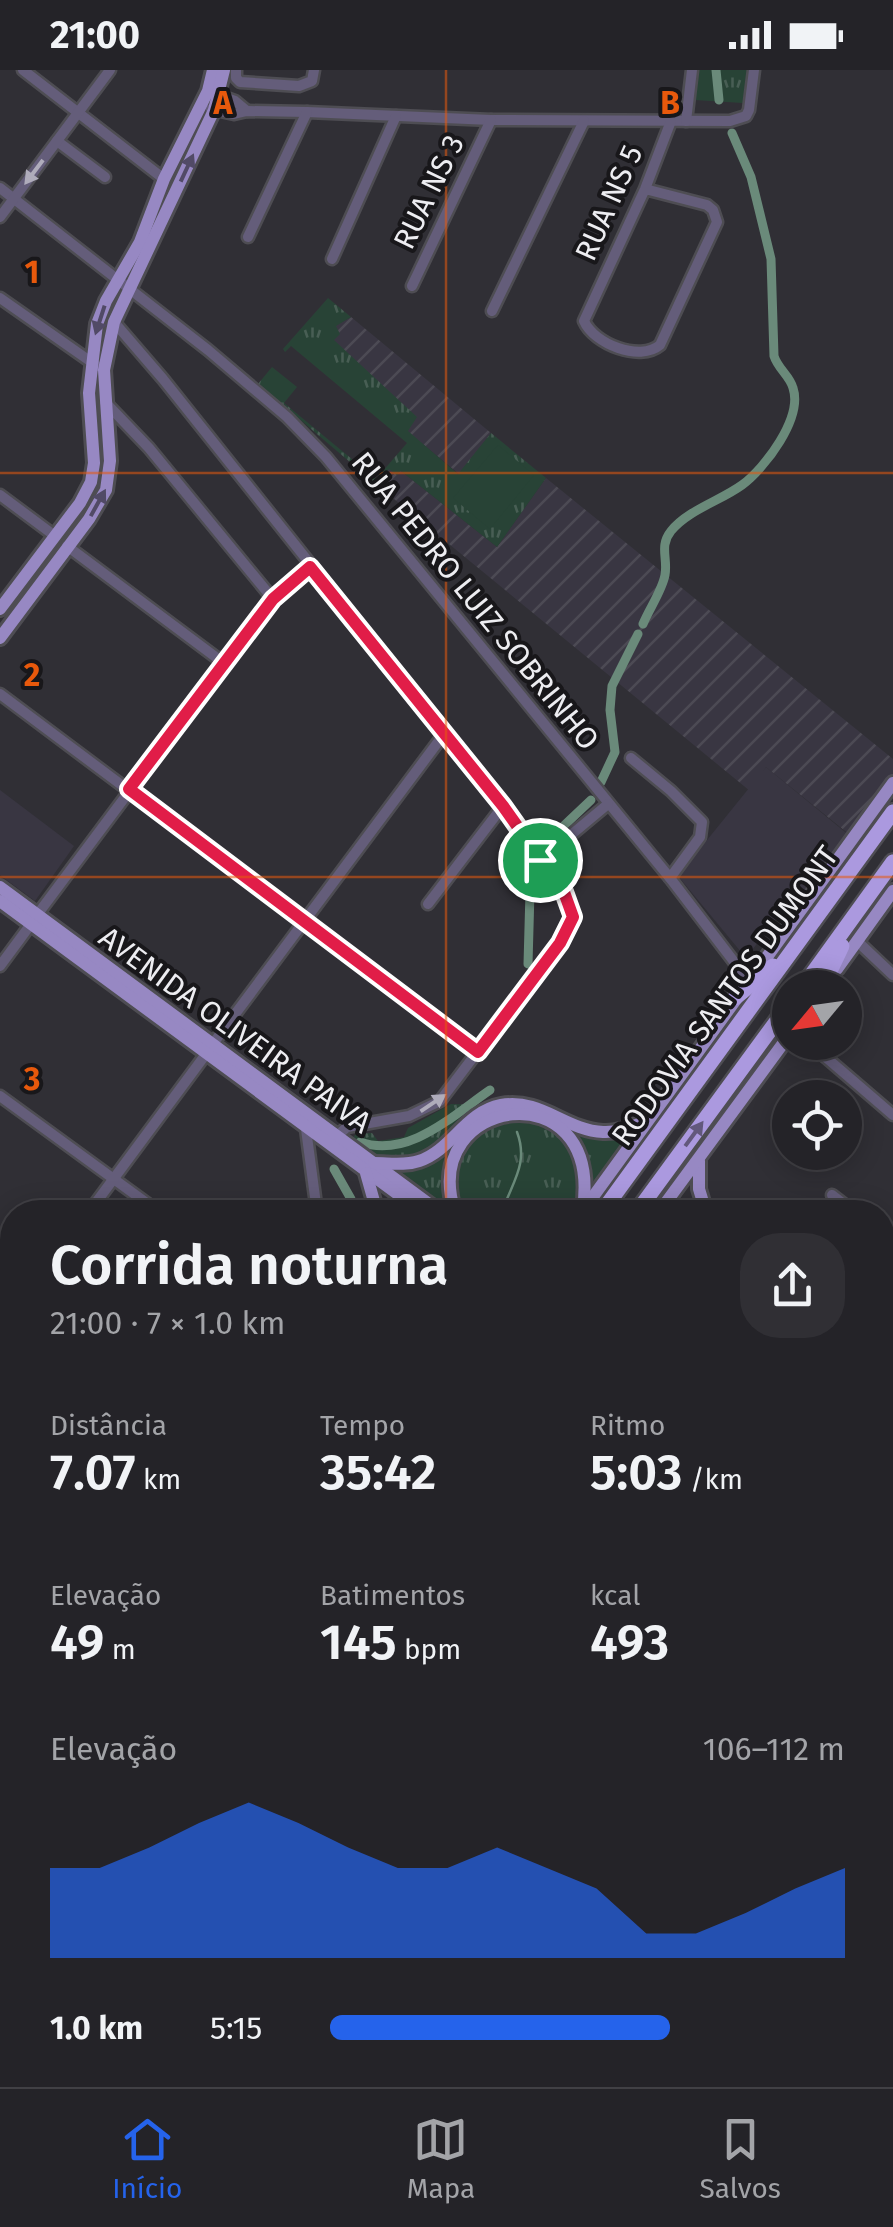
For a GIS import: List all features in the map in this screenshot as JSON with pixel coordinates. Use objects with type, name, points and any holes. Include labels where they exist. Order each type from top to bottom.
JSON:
[{"type":"highway","name":"RODOVIA SANTOS DUMONT","points":[[611,1200],[893,812]]},
{"type":"highway","name":"RODOVIA SANTOS DUMONT","points":[[815,970],[893,862]]},
{"type":"highway","points":[[831,970],[859,910]]},
{"type":"highway","points":[[735,998],[788,954]]},
{"type":"highway","name":"RODOVIA SANTOS DUMONT","points":[[646,1200],[772,1028]]},
{"type":"main road","points":[[0,638],[106,490],[110,461],[97,324],[123,283],[208,108],[214,79]]},
{"type":"main road","points":[[0,609],[91,482],[94,462],[89,403],[123,283],[164,179],[208,108]]},
{"type":"main road","points":[[591,1200],[893,783]]},
{"type":"main road","name":"AVENIDA OLIVEIRA PAIVA","points":[[0,887],[34,919],[209,1049],[336,1136],[408,1200]]},
{"type":"main road","points":[[836,970],[893,891]]},
{"type":"main road","name":"AVENIDA OLIVEIRA PAIVA","points":[[0,901],[34,919]]},
{"type":"main road","name":"AVENIDA OLIVEIRA PAIVA","points":[[209,1049],[306,1129],[421,1200]]},
{"type":"main road","points":[[668,1200],[772,1059]]},
{"type":"main road","points":[[374,1200],[369,1168],[424,1159],[438,1152],[473,1118],[500,1106],[539,1107],[599,1132],[649,1120]]},
{"type":"main road","points":[[454,1200],[450,1172],[460,1144],[481,1125],[516,1114],[534,1115],[556,1124],[577,1147],[586,1182],[584,1200]]},
{"type":"main road","points":[[699,1160],[702,1200]]},
{"type":"street","points":[[23,70],[164,179]]},
{"type":"street","points":[[0,217],[110,70]]},
{"type":"street","points":[[236,70],[240,82],[299,86],[309,84],[314,70]]},
{"type":"street","points":[[686,121],[692,70]]},
{"type":"street","points":[[208,108],[234,114],[247,111],[584,122],[730,121],[746,116],[749,110],[754,70]]},
{"type":"street","points":[[214,79],[247,111]]},
{"type":"street","points":[[248,236],[307,112]]},
{"type":"street","points":[[332,258],[396,116]]},
{"type":"street","name":"RUA NS 3","points":[[412,286],[492,120]]},
{"type":"street","name":"RUA NS 5","points":[[645,189],[706,205],[717,219],[660,345],[651,352],[628,350],[594,336],[584,321],[645,189],[671,121]]},
{"type":"street","points":[[492,311],[584,122]]},
{"type":"street","points":[[57,140],[105,178]]},
{"type":"street","name":"RUA PEDRO LUIZ SOBRINHO","points":[[0,188],[287,417],[326,457],[670,878],[748,980]]},
{"type":"street","points":[[0,298],[98,366]]},
{"type":"street","points":[[114,322],[503,806],[573,910],[572,925],[448,1092],[423,1111],[384,1123],[346,1127],[336,1136]]},
{"type":"street","points":[[105,401],[159,460],[273,599]]},
{"type":"street","points":[[0,495],[55,536]]},
{"type":"street","points":[[67,546],[225,664]]},
{"type":"street","points":[[0,966],[273,599],[310,567]]},
{"type":"street","points":[[0,694],[478,1052]]},
{"type":"street","points":[[97,1200],[444,734]]},
{"type":"street","points":[[631,758],[702,822],[700,837],[670,878]]},
{"type":"street","points":[[540,860],[608,804]]},
{"type":"street","points":[[428,904],[503,806]]},
{"type":"street","points":[[857,941],[893,975]]},
{"type":"street","points":[[829,1060],[893,1116]]},
{"type":"street","points":[[0,1096],[143,1200]]},
{"type":"street","points":[[306,1129],[315,1200]]},
{"type":"street","points":[[832,1195],[838,1200]]},
{"type":"shaded area","points":[[351,317],[491,433],[459,474],[407,431],[416,418],[333,340],[335,326]]},
{"type":"shaded area","points":[[389,468],[401,471],[497,547],[546,478],[893,759],[893,776],[850,835],[766,767],[750,791],[377,485]]},
{"type":"shaded area","points":[[766,767],[850,836],[802,894],[796,893],[746,958],[678,876]]},
{"type":"shaded area","points":[[0,790],[74,846],[35,901],[0,875]]},
{"type":"green space","points":[[698,70],[747,70],[743,103],[695,100]]},
{"type":"green space","points":[[328,298],[351,317],[336,326],[340,334],[334,340],[417,417],[408,431],[458,474],[491,433],[546,478],[497,547],[401,471],[397,475],[389,469],[377,485],[258,384],[272,367],[297,387],[284,403],[376,479],[407,443],[291,346],[285,352],[283,349]]},
{"type":"green space","points":[[498,445],[534,475],[490,529],[453,498]]},
{"type":"green space","points":[[451,1104],[488,1105],[425,1153],[391,1158],[350,1141],[356,1134],[372,1133],[378,1141],[404,1137],[408,1128]]},
{"type":"green space","points":[[529,1109],[600,1135],[638,1129],[590,1194],[582,1154],[563,1127],[536,1114],[506,1112],[478,1122],[457,1143],[446,1173],[449,1200],[433,1200],[386,1168],[427,1161],[476,1121],[491,1113]]},
{"type":"green space","points":[[503,1120],[528,1120],[554,1130],[571,1149],[576,1162],[579,1200],[460,1200],[461,1156],[474,1137]]},
{"type":"waterway","points":[[716,70],[719,100]]},
{"type":"waterway","points":[[643,624],[663,581],[665,547],[671,531],[686,517],[751,477],[780,441],[795,400],[793,388],[774,356],[771,259],[751,177],[732,133]]},
{"type":"waterway","points":[[601,782],[615,752],[610,710],[612,686],[638,634]]},
{"type":"waterway","points":[[554,835],[591,800]]},
{"type":"waterway","points":[[528,964],[531,855]]},
{"type":"waterway","points":[[360,1142],[378,1146],[412,1140],[490,1090]]},
{"type":"waterway","points":[[507,1200],[520,1163],[517,1132]]},
{"type":"waterway","points":[[334,1169],[351,1200]]},
{"type":"route","points":[[310,567],[503,806],[540,860],[569,900],[572,925],[478,1052],[129,789],[273,599],[310,567]]}]
